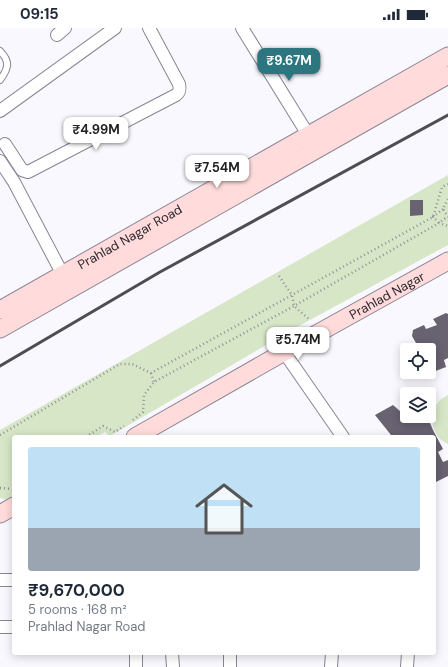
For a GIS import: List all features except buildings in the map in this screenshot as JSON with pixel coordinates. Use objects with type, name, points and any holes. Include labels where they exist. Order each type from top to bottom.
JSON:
[{"type":"street","points":[[0,111],[115,28]]},
{"type":"street","points":[[5,144],[22,170],[28,172],[179,93],[179,84],[149,28]]},
{"type":"street","points":[[242,28],[313,142]]},
{"type":"street","name":"Prahlad Nagar Road","points":[[0,328],[313,142],[448,56]]},
{"type":"street","name":"Prahlad Nagar Road","points":[[0,310],[313,142],[448,75]]},
{"type":"street","points":[[0,161],[14,182],[63,275]]},
{"type":"street","name":"Prahlad Nagar","points":[[139,435],[448,261]]},
{"type":"street","points":[[284,352],[341,435]]},
{"type":"street","points":[[0,514],[12,507]]},
{"type":"street","points":[[0,580],[12,580]]},
{"type":"street","points":[[0,627],[12,627]]},
{"type":"street","points":[[136,655],[136,667]]},
{"type":"street","points":[[172,655],[172,667]]},
{"type":"street","points":[[230,655],[230,667]]},
{"type":"street","points":[[331,667],[332,655]]},
{"type":"street","points":[[407,667],[408,655]]},
{"type":"lane","points":[[0,51],[5,56],[8,64],[7,70],[0,80]]},
{"type":"path","points":[[433,217],[442,187],[448,184]]},
{"type":"path","points":[[151,373],[433,217],[443,209],[448,198]]},
{"type":"path","points":[[89,435],[103,426],[115,432],[130,423],[143,412],[144,395],[154,382],[294,306],[439,222],[447,217],[443,209]]},
{"type":"path","points":[[433,217],[439,222],[448,226]]},
{"type":"path","points":[[279,276],[292,295],[294,306],[310,320]]},
{"type":"path","points":[[0,435],[120,364],[132,364],[151,373],[154,382]]},
{"type":"path","points":[[0,488],[12,489]]},
{"type":"green space","points":[[448,175],[448,245],[297,327],[112,435],[109,435],[105,432],[100,435],[12,435],[12,497],[7,500],[0,498],[0,430]]},
{"type":"green space","points":[[448,395],[448,444],[441,440],[433,427],[432,423],[436,423],[436,405],[441,399]]},
{"type":"railway","points":[[0,366],[160,272],[448,115]]}]
